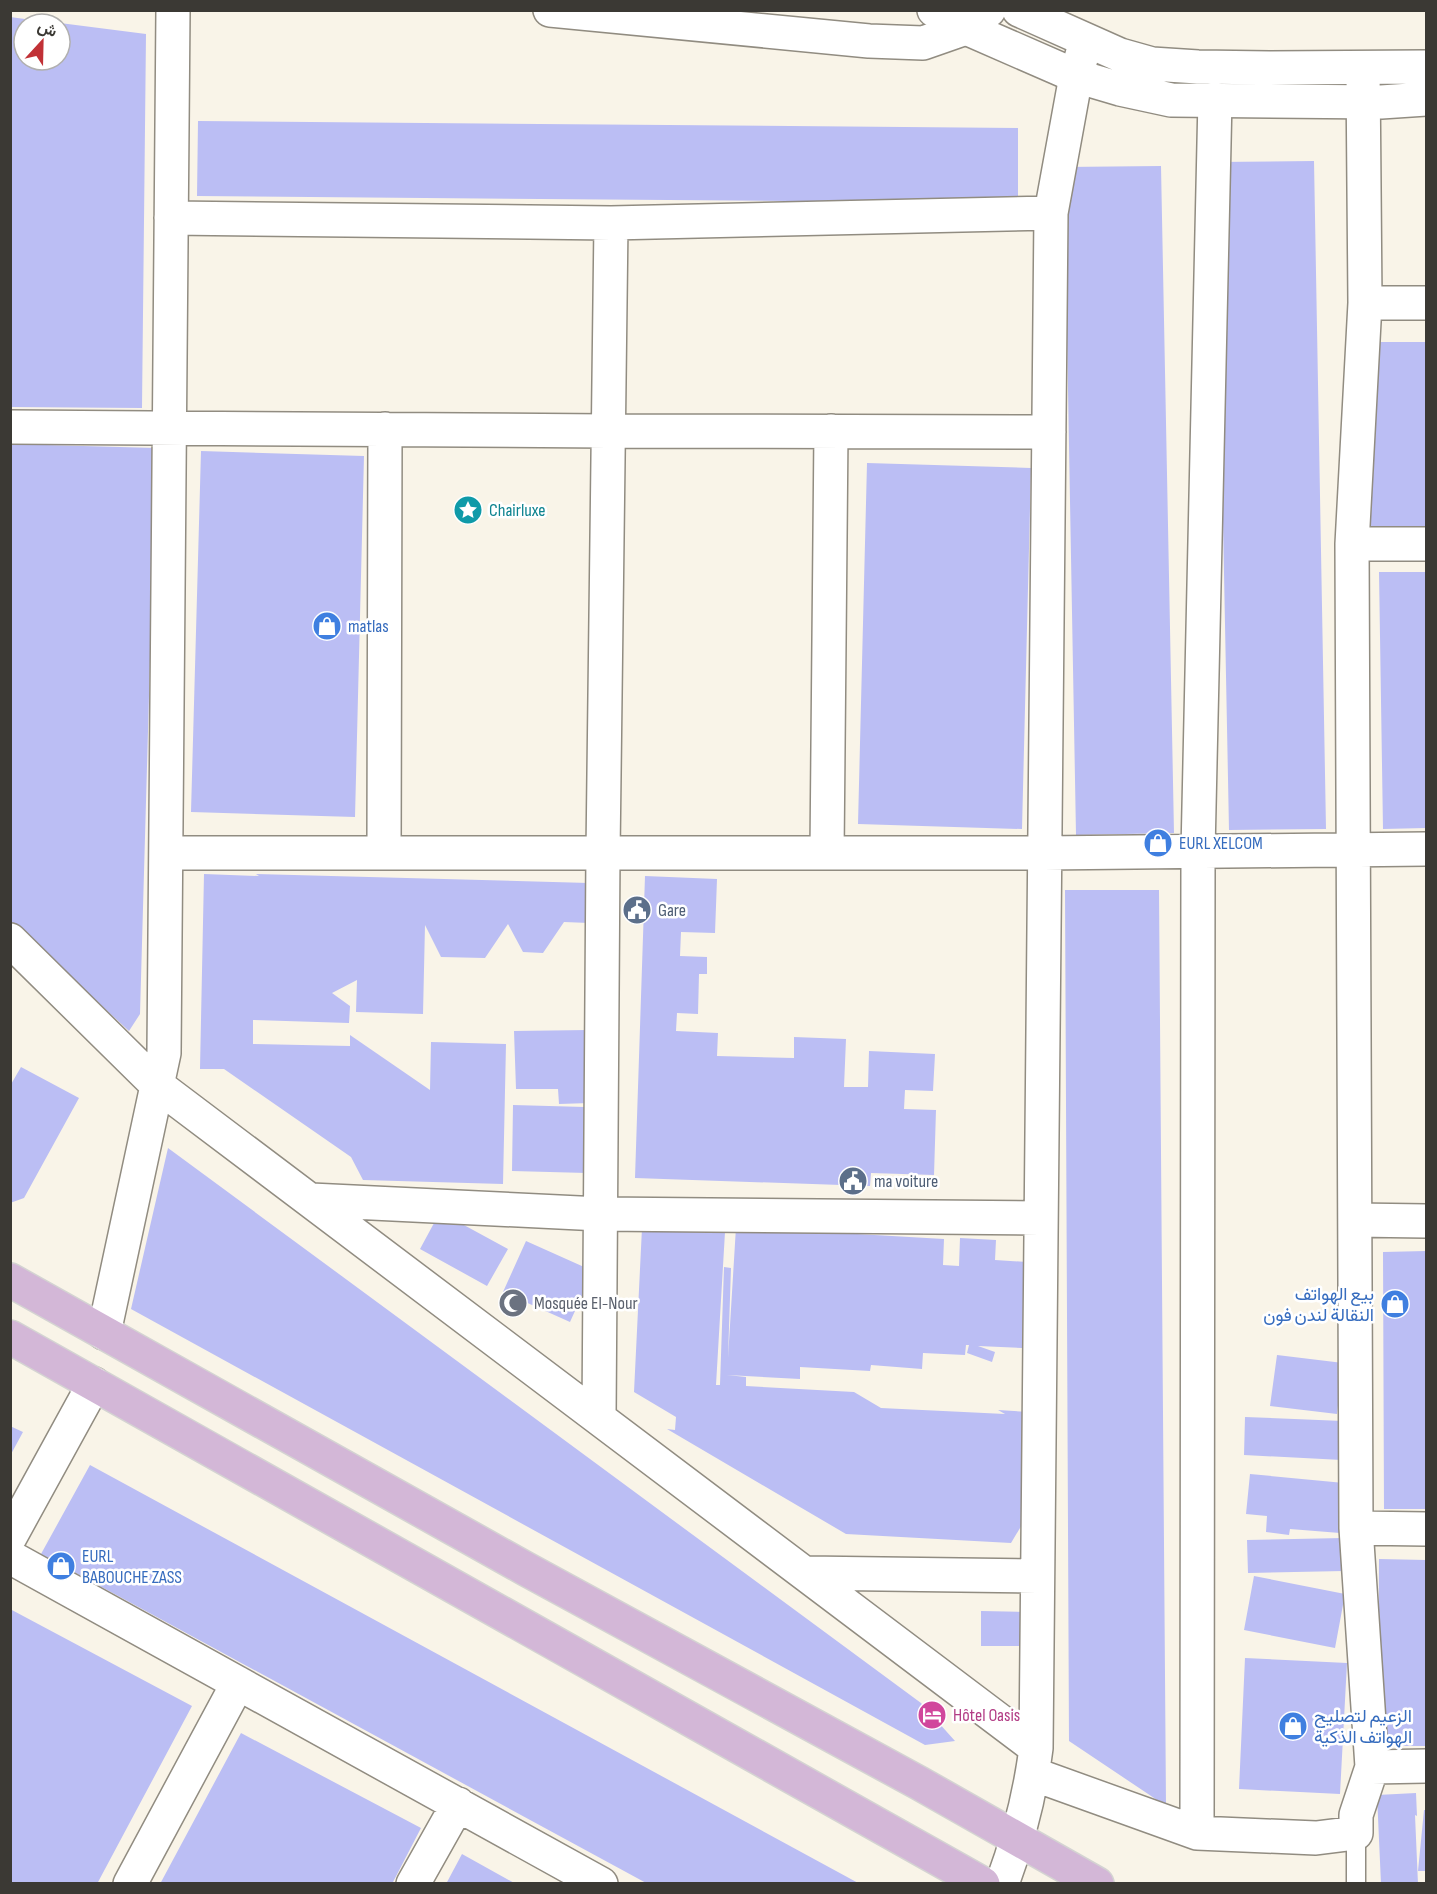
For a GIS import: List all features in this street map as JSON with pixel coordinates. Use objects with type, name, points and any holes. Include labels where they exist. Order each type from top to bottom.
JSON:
[{"type":"main road","points":[[10,1280],[526,1569],[909,1777],[1097,1884]]},
{"type":"main road","points":[[10,1337],[983,1884]]},
{"type":"street","points":[[104,1333],[164,1053],[173,10]]},
{"type":"street","points":[[550,10],[869,42],[923,43],[978,19]]},
{"type":"street","points":[[934,10],[978,19],[1076,76],[1120,89],[1172,99],[1364,102],[1426,99]]},
{"type":"street","points":[[1019,10],[1120,55],[1152,64],[1197,68],[1426,67]]},
{"type":"street","points":[[1002,1884],[1018,1839],[1034,1761],[1051,213],[1076,76],[1086,41]]},
{"type":"street","points":[[10,940],[157,1085],[805,1573],[1034,1761],[1197,1833],[1316,1838],[1356,1833],[1356,1815],[1372,1767],[1356,1528],[1352,544],[1365,303],[1363,67]]},
{"type":"street","points":[[1197,1833],[1198,851],[1215,99]]},
{"type":"street","points":[[171,218],[611,223],[1051,213]]},
{"type":"street","points":[[599,1418],[611,223]]},
{"type":"street","points":[[1365,303],[1426,303]]},
{"type":"street","points":[[10,427],[1049,432]]},
{"type":"street","points":[[384,853],[385,429]]},
{"type":"street","points":[[827,853],[831,431]]},
{"type":"street","points":[[1352,544],[1426,544]]},
{"type":"street","points":[[166,853],[1044,853],[1426,849]]},
{"type":"street","points":[[311,1200],[600,1214],[1040,1218]]},
{"type":"street","points":[[1355,1220],[1426,1221]]},
{"type":"street","points":[[10,1537],[94,1384]]},
{"type":"street","points":[[1356,1528],[1426,1529]]},
{"type":"street","points":[[10,1557],[601,1884]]},
{"type":"street","points":[[805,1573],[1037,1576]]},
{"type":"street","points":[[130,1884],[238,1683]]},
{"type":"street","points":[[1372,1767],[1426,1766]]},
{"type":"street","points":[[413,1884],[458,1804]]},
{"type":"lane","points":[[1356,1833],[1356,1884]]},
{"type":"building","points":[[10,17],[12,17],[12,72],[72,72],[72,25],[146,34],[142,408],[10,407]]},
{"type":"building","points":[[198,121],[1018,128],[1018,203],[197,196]]},
{"type":"building","points":[[1314,161],[1326,829],[1229,830],[1216,162]]},
{"type":"building","points":[[1161,166],[1174,833],[1076,835],[1064,167]]},
{"type":"building","points":[[1366,342],[1426,342],[1426,527],[1367,527]]},
{"type":"building","points":[[10,444],[156,448],[140,1014],[129,1031],[10,921]]},
{"type":"building","points":[[201,451],[364,456],[355,817],[191,812]]},
{"type":"building","points":[[867,463],[1031,468],[1022,829],[858,824]]},
{"type":"building","points":[[1379,572],[1426,572],[1426,828],[1383,829]]},
{"type":"building","points":[[204,874],[589,883],[589,923],[564,922],[543,953],[523,952],[508,924],[485,958],[441,957],[425,925],[423,1014],[356,1012],[357,980],[332,993],[350,1006],[349,1023],[253,1020],[253,1044],[350,1046],[350,1035],[430,1090],[431,1042],[506,1044],[503,1184],[363,1180],[351,1157],[224,1069],[200,1069]]},
{"type":"building","points":[[645,876],[717,879],[715,933],[681,932],[680,956],[707,957],[707,974],[699,974],[698,1014],[677,1013],[676,1031],[718,1033],[717,1056],[794,1058],[794,1037],[846,1039],[844,1087],[868,1087],[869,1051],[935,1054],[933,1091],[905,1090],[904,1109],[936,1110],[934,1175],[871,1173],[870,1186],[635,1178]]},
{"type":"building","points":[[1065,890],[1159,890],[1166,1806],[1069,1741]]},
{"type":"building","points":[[588,1030],[590,1103],[559,1104],[558,1089],[516,1089],[514,1031]]},
{"type":"building","points":[[21,1067],[79,1098],[24,1198],[10,1203],[10,1086]]},
{"type":"building","points":[[513,1105],[585,1107],[587,1173],[512,1171]]},
{"type":"building","points":[[168,1148],[921,1703],[955,1741],[925,1745],[131,1309]]},
{"type":"building","points":[[440,1212],[508,1249],[487,1286],[420,1249]]},
{"type":"building","points":[[736,1227],[944,1239],[943,1265],[959,1266],[960,1238],[996,1240],[995,1260],[1027,1262],[1022,1348],[978,1346],[995,1352],[992,1362],[967,1353],[969,1345],[966,1345],[965,1355],[923,1353],[922,1369],[871,1365],[870,1371],[800,1367],[800,1379],[727,1375],[746,1377],[746,1386],[854,1392],[881,1408],[1005,1414],[998,1410],[1029,1412],[1023,1523],[1011,1543],[846,1534],[667,1429],[675,1430],[676,1417],[634,1392],[642,1228],[725,1232],[716,1385],[720,1385],[724,1267],[731,1268],[728,1358]]},
{"type":"building","points":[[526,1241],[593,1271],[570,1322],[503,1292]]},
{"type":"building","points":[[1426,1251],[1426,1509],[1384,1509],[1383,1252]]},
{"type":"building","points":[[1277,1355],[1343,1363],[1337,1414],[1270,1406]]},
{"type":"building","points":[[1245,1417],[1343,1421],[1342,1460],[1244,1455]]},
{"type":"building","points":[[10,1426],[23,1432],[10,1456]]},
{"type":"building","points":[[90,1465],[860,1884],[648,1884],[41,1554]]},
{"type":"building","points":[[1250,1474],[1344,1483],[1340,1533],[1290,1529],[1289,1535],[1266,1532],[1267,1516],[1246,1514]]},
{"type":"building","points":[[1343,1538],[1344,1571],[1248,1573],[1247,1540]]},
{"type":"building","points":[[1379,1559],[1426,1560],[1426,1746],[1378,1746]]},
{"type":"building","points":[[1254,1576],[1345,1594],[1335,1648],[1244,1630]]},
{"type":"building","points":[[10,1609],[192,1706],[97,1884],[10,1884]]},
{"type":"building","points":[[981,1611],[1026,1612],[1025,1646],[981,1646]]},
{"type":"building","name":"الزعيم لتصليح الهواتف الذكية","points":[[1245,1658],[1347,1663],[1340,1794],[1239,1789]]},
{"type":"building","points":[[241,1733],[421,1828],[392,1884],[160,1884]]},
{"type":"building","points":[[1416,1793],[1418,1884],[1381,1884],[1377,1795]]},
{"type":"building","points":[[1424,1810],[1426,1810],[1426,1871],[1418,1871]]},
{"type":"building","points":[[462,1854],[516,1884],[446,1884]]},
{"type":"place","name":"Chairluxe","points":[[468,510]]},
{"type":"place","name":"matlas","points":[[327,626]]},
{"type":"place","name":"EURL XELCOM","points":[[1158,843]]},
{"type":"place","name":"Gare","points":[[637,910]]},
{"type":"place","name":"ma voiture","points":[[853,1181]]},
{"type":"place","name":"Mosquée El-Nour","points":[[513,1303]]},
{"type":"place","name":"بيع الهواتف النقالة لندن فون","points":[[1395,1304]]},
{"type":"place","name":"EURL BABOUCHE ZASS","points":[[61,1566]]},
{"type":"place","name":"Hôtel Oasis","points":[[932,1715]]},
{"type":"place","name":"الزعيم لتصليح الهواتف الذكية","points":[[1293,1726]]}]
